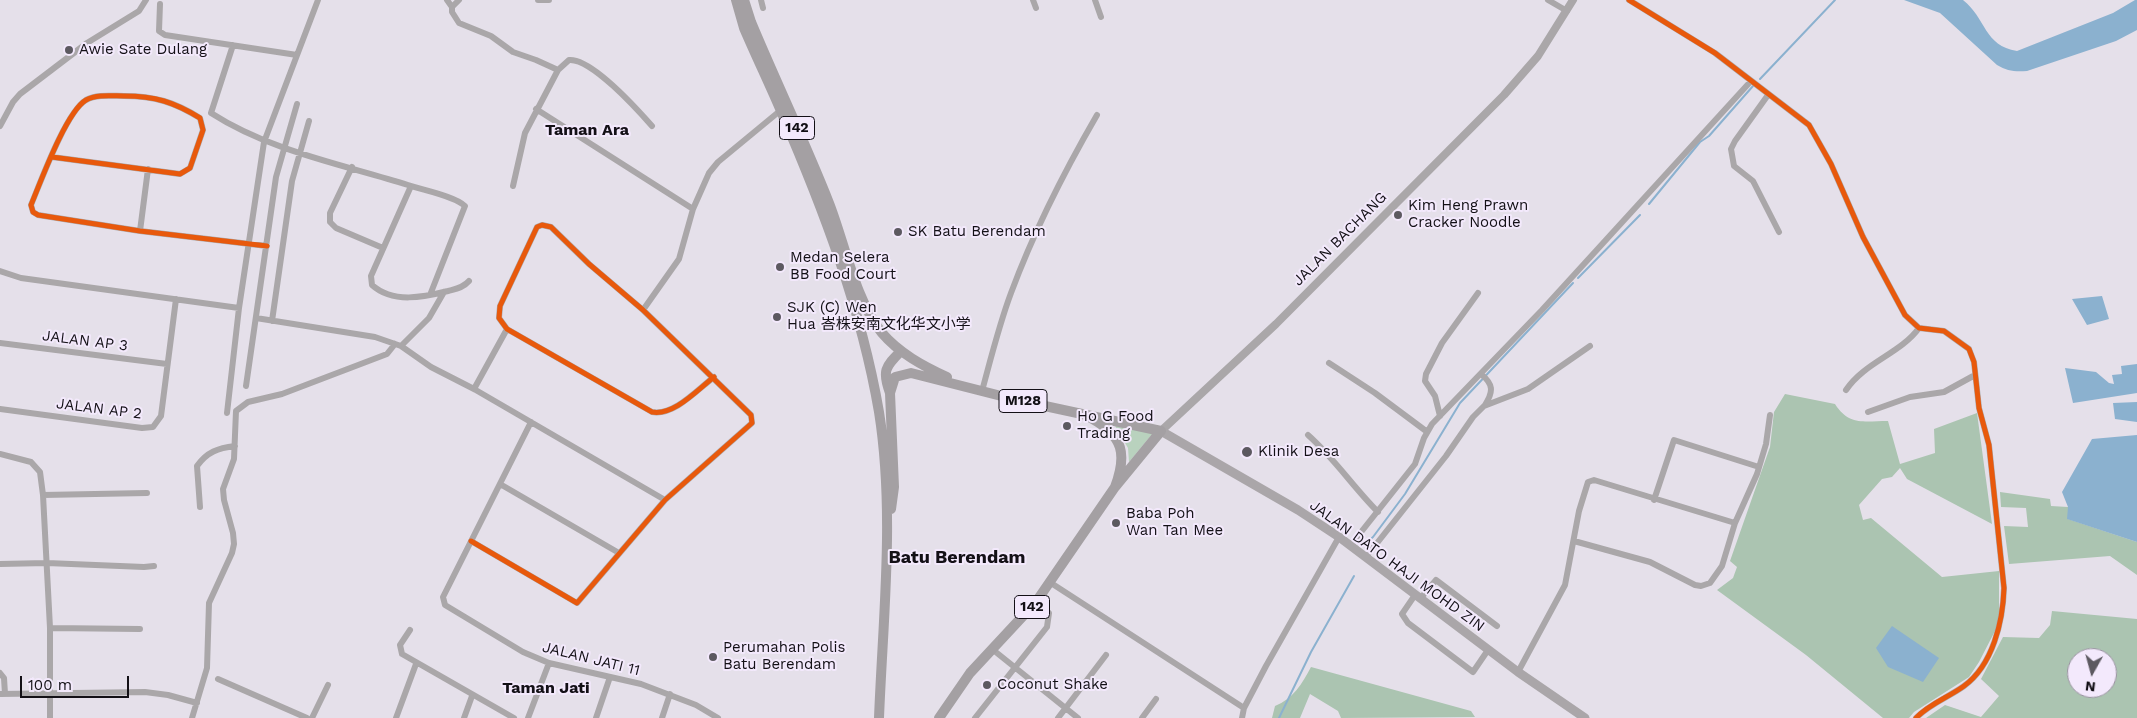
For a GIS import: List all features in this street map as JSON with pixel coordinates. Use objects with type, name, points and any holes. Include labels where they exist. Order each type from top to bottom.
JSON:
[{"type":"main road","name":"142","points":[[736,0],[750,41],[819,203],[855,307],[879,412],[888,527],[880,718]]},
{"type":"main road","name":"142","points":[[744,0],[751,22],[828,202],[870,315],[881,332],[901,351]]},
{"type":"main road","name":"M128","points":[[901,351],[937,373],[968,388],[1161,431]]},
{"type":"main road","points":[[888,527],[894,487],[890,393],[885,378],[886,369],[901,351]]},
{"type":"main road","points":[[890,393],[895,377],[903,373],[910,373],[968,388]]},
{"type":"main road","points":[[1078,413],[1105,427],[1117,442],[1123,459],[1115,487]]},
{"type":"main road","name":"JALAN BACHANG","points":[[1115,487],[1161,431]]},
{"type":"main road","name":"JALAN DATO HAJI MOHD ZIN","points":[[1161,431],[1298,510],[1339,537],[1488,650],[1584,718]]},
{"type":"main road","name":"142","points":[[940,718],[970,673],[1036,602],[1051,583],[1115,487]]},
{"type":"street","points":[[0,126],[13,102],[20,94],[87,43],[138,11],[146,0]]},
{"type":"street","points":[[227,413],[239,308],[264,142],[318,0]]},
{"type":"street","points":[[446,0],[452,8],[454,19],[459,23],[492,36],[513,52],[558,70]]},
{"type":"street","points":[[452,8],[459,0]]},
{"type":"street","points":[[538,0],[549,0]]},
{"type":"street","points":[[761,0],[763,8]]},
{"type":"street","points":[[1033,0],[1036,8]]},
{"type":"street","points":[[1094,0],[1101,17]]},
{"type":"street","points":[[1548,0],[1567,11]]},
{"type":"street","name":"JALAN BACHANG","points":[[1161,431],[1276,324],[1498,102],[1538,56],[1573,0]]},
{"type":"street","points":[[1629,0],[1688,35],[1768,95],[1801,117],[1816,135],[1845,192],[1863,237],[1900,306],[1911,322],[1919,328],[1944,331],[1968,350],[1974,362],[1980,408],[1988,445],[2004,588],[2000,630],[1973,679],[1916,718]]},
{"type":"street","points":[[160,4],[158,26],[161,33],[297,55]]},
{"type":"street","points":[[233,45],[211,113],[237,129],[264,142],[352,167],[462,203],[465,206],[430,296]]},
{"type":"street","points":[[513,186],[525,133],[558,70],[569,60],[578,60],[601,77],[652,126]]},
{"type":"street","points":[[1350,546],[1415,464],[1426,431],[1482,375],[1750,81]]},
{"type":"street","points":[[1768,95],[1735,140],[1731,149],[1731,158],[1734,166],[1753,181],[1779,232]]},
{"type":"street","points":[[52,157],[180,174],[186,172],[190,168],[203,130],[200,118],[176,104],[145,96],[96,96],[87,100],[73,114],[52,157],[31,205],[34,214],[140,231],[267,246]]},
{"type":"street","points":[[246,386],[276,177],[283,147],[297,104]]},
{"type":"street","points":[[536,109],[693,209]]},
{"type":"street","points":[[643,310],[679,259],[693,209],[703,183],[718,162],[781,110]]},
{"type":"street","points":[[982,391],[1003,316],[1026,255],[1069,164],[1097,115]]},
{"type":"street","points":[[272,321],[292,180],[309,121]]},
{"type":"street","points":[[352,167],[330,213],[330,222],[336,228],[383,248]]},
{"type":"street","points":[[140,231],[148,169]]},
{"type":"street","points":[[410,186],[372,276],[372,285],[382,292],[402,297],[430,296],[461,287],[468,281]]},
{"type":"street","points":[[532,422],[471,541],[577,603],[665,500],[752,423],[751,415],[714,377],[643,310],[589,264],[551,227],[542,225],[534,231],[500,306],[499,318],[507,329],[652,412],[658,413],[672,409],[714,377]]},
{"type":"street","points":[[0,271],[22,278],[239,308]]},
{"type":"street","points":[[192,718],[207,668],[206,619],[209,603],[232,553],[234,544],[223,489],[232,468],[236,411],[239,406],[282,394],[387,354],[429,318],[444,292]]},
{"type":"street","points":[[1440,416],[1435,396],[1425,381],[1426,374],[1442,342],[1478,293]]},
{"type":"street","name":"JALAN AP 2","points":[[0,409],[142,428],[153,427],[160,416],[176,299]]},
{"type":"street","points":[[256,318],[375,337],[398,345],[430,366],[532,422],[665,500]]},
{"type":"street","points":[[1846,390],[1863,371],[1906,343],[1919,328]]},
{"type":"street","points":[[474,389],[507,329]]},
{"type":"street","name":"JALAN AP 3","points":[[0,343],[167,364]]},
{"type":"street","points":[[1484,406],[1528,389],[1590,346]]},
{"type":"street","points":[[1329,363],[1375,393],[1426,431]]},
{"type":"street","points":[[1366,557],[1440,463],[1473,417],[1484,406],[1492,392],[1492,384],[1482,375]]},
{"type":"street","points":[[1868,412],[1910,397],[1944,392],[1975,375]]},
{"type":"street","points":[[1574,541],[1650,562],[1701,586],[1710,583],[1722,566],[1735,523],[1759,467],[1766,444],[1770,415]]},
{"type":"street","points":[[1308,435],[1329,453],[1354,488],[1378,512]]},
{"type":"street","points":[[1654,500],[1674,440],[1759,467]]},
{"type":"street","points":[[200,507],[197,466],[205,455],[221,448],[235,446]]},
{"type":"street","points":[[0,454],[24,460],[36,467],[40,472],[44,494],[50,628],[50,718]]},
{"type":"street","points":[[1518,672],[1561,594],[1586,486],[1591,480],[1735,523]]},
{"type":"street","points":[[500,484],[619,553]]},
{"type":"street","points":[[44,494],[146,493]]},
{"type":"street","points":[[1242,718],[1244,708],[1266,666],[1339,537]]},
{"type":"street","name":"JALAN JATI 11","points":[[471,541],[443,597],[447,608],[524,652],[549,664],[610,677],[670,694],[718,718]]},
{"type":"street","points":[[0,564],[46,562],[154,566]]},
{"type":"street","points":[[1488,650],[1474,672],[1408,623],[1402,614],[1436,580],[1497,626]]},
{"type":"street","points":[[1051,583],[1244,708]]},
{"type":"street","points":[[975,718],[1049,623],[1049,613],[1036,602]]},
{"type":"street","points":[[50,628],[140,629]]},
{"type":"street","points":[[410,630],[400,645],[402,654],[416,664],[514,718]]},
{"type":"street","points":[[992,649],[1078,718]]},
{"type":"street","points":[[1058,718],[1106,655]]},
{"type":"street","points":[[396,718],[416,664]]},
{"type":"street","points":[[528,718],[549,664]]},
{"type":"street","points":[[0,673],[4,678],[2,694],[157,692],[197,703]]},
{"type":"street","points":[[596,718],[610,677]]},
{"type":"street","points":[[218,679],[307,718]]},
{"type":"street","points":[[312,718],[328,685]]},
{"type":"street","points":[[662,718],[670,694]]},
{"type":"street","points":[[464,718],[472,696]]},
{"type":"street","points":[[1142,718],[1156,700]]},
{"type":"green space","points":[[1785,394],[1835,404],[1846,416],[1858,421],[1888,421],[1900,464],[1935,453],[1934,429],[1977,413],[1992,524],[1907,479],[1900,468],[1892,477],[1882,479],[1859,505],[1863,520],[1871,518],[1942,577],[1999,571],[1999,616],[1996,629],[1979,662],[1969,677],[1914,712],[1909,718],[1883,718],[1806,655],[1717,590],[1733,578],[1737,567],[1730,561],[1770,447],[1774,412]]},
{"type":"green space","points":[[1114,424],[1153,433],[1129,462],[1128,448]]},
{"type":"green space","points":[[2000,492],[2050,499],[2051,506],[2068,507],[2068,519],[2137,542],[2137,575],[2110,556],[2009,564],[2004,526],[2028,527],[2026,508],[2001,507]]},
{"type":"green space","points":[[2052,611],[2137,619],[2137,718],[1926,718],[1945,705],[1981,717],[1999,696],[1981,679],[2003,637],[2039,638],[2050,625]]},
{"type":"green space","points":[[1311,667],[1471,711],[1475,717],[1341,718],[1338,711],[1310,694],[1300,718],[1272,718],[1275,706],[1292,695]]},
{"type":"water","points":[[1904,0],[1963,0],[1971,7],[1991,37],[2006,48],[2017,51],[2113,13],[2135,0],[2137,0],[2137,30],[2116,41],[2027,71],[2015,71],[2004,69],[1997,65],[1940,13]]},
{"type":"water","points":[[2102,296],[2109,319],[2087,325],[2072,299]]},
{"type":"water","points":[[2137,364],[2137,393],[2073,403],[2065,368],[2096,372],[2109,383],[2114,384],[2112,375],[2122,374],[2121,366]]},
{"type":"water","points":[[2137,402],[2137,422],[2115,419],[2113,403]]},
{"type":"water","points":[[2137,435],[2137,542],[2067,519],[2068,507],[2062,492],[2092,439]]},
{"type":"water","points":[[1892,626],[1939,658],[1923,682],[1888,667],[1876,648]]},
{"type":"waterway","points":[[1760,79],[1835,0]]},
{"type":"waterway","points":[[1649,204],[1700,142],[1709,136],[1753,86]]},
{"type":"waterway","points":[[1578,278],[1640,215]]},
{"type":"waterway","points":[[1367,542],[1373,537],[1405,494],[1460,403],[1573,283]]},
{"type":"waterway","points":[[1279,718],[1311,652],[1354,576]]},
{"type":"cycle path","points":[[1629,0],[1715,53],[1809,125],[1831,164],[1863,237],[1905,315],[1919,328],[1944,331],[1969,349],[1974,362],[1979,408],[1989,445],[2004,588],[2003,601],[1995,642],[1974,677],[1964,686],[1916,718]]},
{"type":"cycle path","points":[[52,157],[180,174],[190,168],[203,130],[200,118],[173,104],[135,96],[100,96],[86,100],[78,107],[62,132],[31,205],[33,212],[38,215],[140,231],[267,246]]},
{"type":"cycle path","points":[[471,541],[577,603],[665,500],[752,423],[751,415],[643,310],[589,264],[551,227],[542,225],[537,227],[500,306],[499,318],[507,329],[652,412],[669,410],[677,406],[693,395],[707,382],[714,377]]},
{"type":"place","name":"Awie Sate Dulang","points":[[69,50]]},
{"type":"place","name":"Kim Heng Prawn Cracker Noodle","points":[[1398,215]]},
{"type":"place","name":"SK Batu Berendam","points":[[898,232]]},
{"type":"place","name":"Medan Selera BB Food Court","points":[[780,267]]},
{"type":"place","name":"SJK (C) Wen Hua 峇株安南文化华文小学","points":[[777,317]]},
{"type":"place","name":"Ho G Food Trading","points":[[1067,426]]},
{"type":"place","name":"Klinik Desa","points":[[1247,452]]},
{"type":"place","name":"Baba Poh Wan Tan Mee","points":[[1116,523]]},
{"type":"place","name":"Perumahan Polis Batu Berendam","points":[[713,657]]},
{"type":"place","name":"Coconut Shake","points":[[987,685]]},
{"type":"district","name":"Taman Ara","points":[[587,130]]},
{"type":"district","name":"Batu Berendam","points":[[957,558]]},
{"type":"district","name":"Taman Jati","points":[[546,688]]}]
